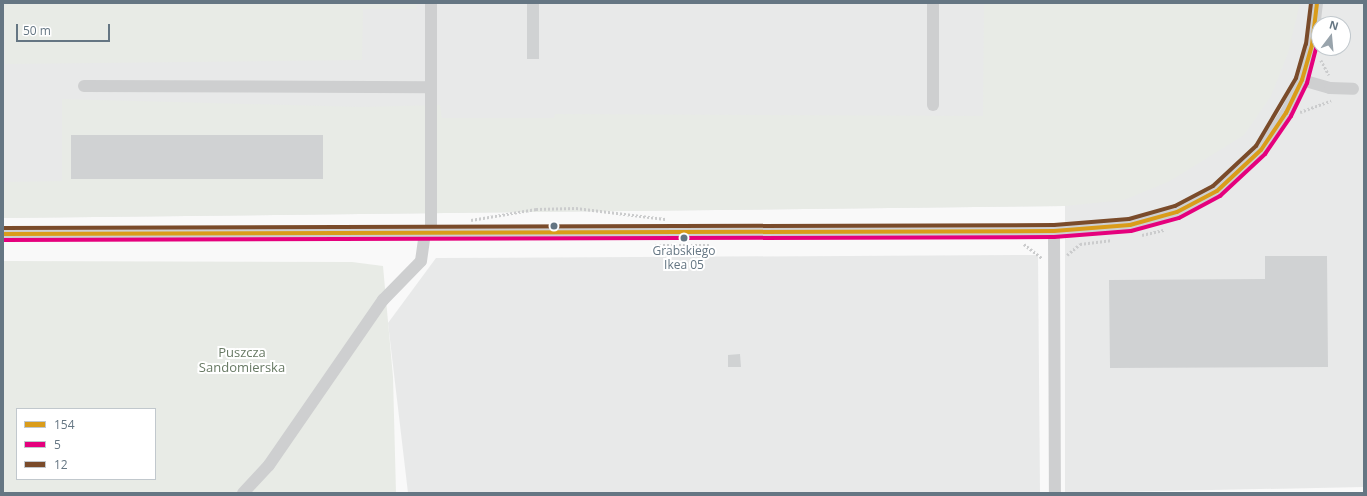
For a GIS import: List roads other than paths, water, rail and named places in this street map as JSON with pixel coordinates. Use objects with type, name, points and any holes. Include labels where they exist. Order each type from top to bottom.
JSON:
[{"type":"street","points":[[244,493],[269,465],[383,300],[421,261],[428,232],[431,3]]},
{"type":"street","points":[[933,3],[933,105]]},
{"type":"street","points":[[3,234],[1054,231],[1130,225],[1177,212],[1217,192],[1261,150],[1286,113],[1302,80],[1312,45],[1317,3]]},
{"type":"street","points":[[1302,80],[1349,90]]},
{"type":"street","points":[[84,86],[431,87]]},
{"type":"street","points":[[1054,231],[1055,493]]},
{"type":"place","name":"Grabskiego Ikea 05","points":[[684,238]]},
{"type":"park label","name":"Puszcza Sandomierska","points":[[242,360]]}]
